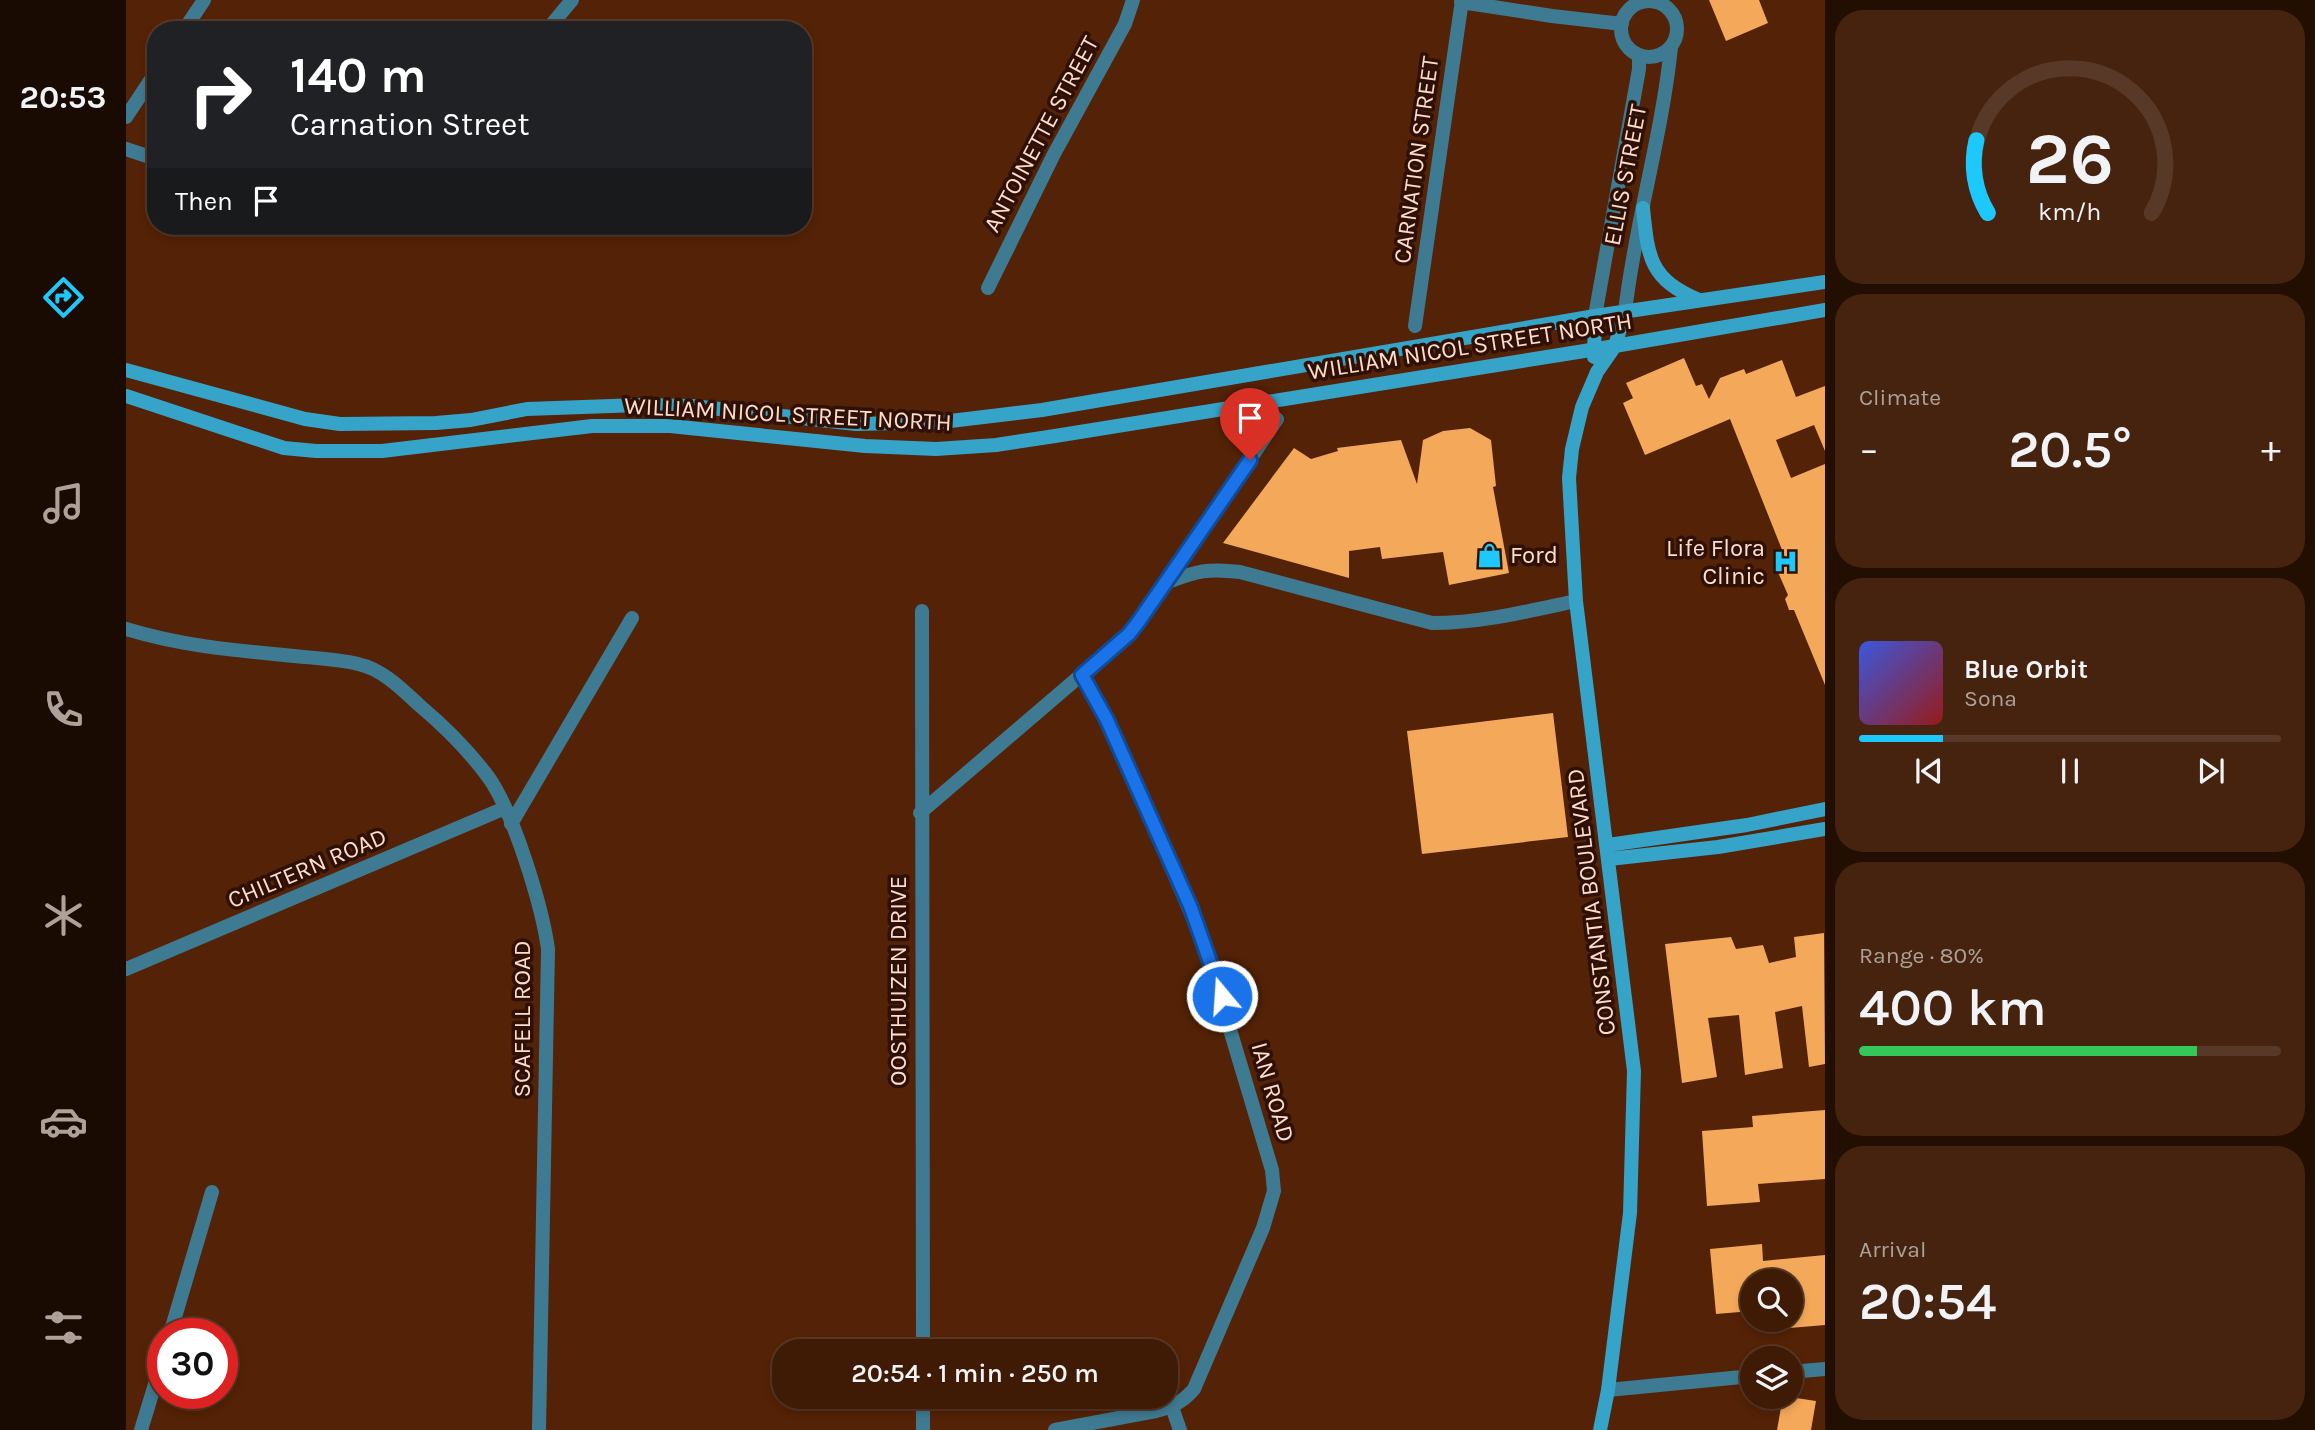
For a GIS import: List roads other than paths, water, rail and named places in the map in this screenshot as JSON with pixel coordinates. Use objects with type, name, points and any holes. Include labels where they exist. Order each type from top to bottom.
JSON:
[{"type":"main road","points":[[1643,208],[1648,250],[1659,274],[1678,291],[1701,301]]},
{"type":"main road","name":"WILLIAM NICOL STREET NORTH","points":[[126,370],[305,419],[340,424],[436,423],[527,410],[639,405],[692,406],[856,424],[942,422],[1042,410],[1595,316],[1825,282]]},
{"type":"main road","name":"WILLIAM NICOL STREET NORTH","points":[[126,396],[284,448],[317,451],[396,450],[592,426],[670,426],[865,446],[936,449],[996,445],[1055,436],[1825,310]]},
{"type":"main road","name":"CONSTANTIA BOULEVARD","points":[[1600,1430],[1608,1390],[1630,1213],[1634,1071],[1576,601],[1569,478],[1572,449],[1582,407],[1598,372],[1615,346],[1625,312]]},
{"type":"main road","points":[[1595,316],[1593,350],[1598,372]]},
{"type":"main road","points":[[1608,852],[1825,809]]},
{"type":"main road","points":[[1608,852],[1718,847],[1825,829]]},
{"type":"street","points":[[190,21],[204,0]]},
{"type":"street","points":[[554,21],[572,0]]},
{"type":"street","name":"ANTOINETTE STREET","points":[[988,288],[1048,166],[1125,24],[1133,0]]},
{"type":"street","points":[[1462,1],[1622,24],[1625,43],[1639,55],[1653,57],[1671,47]]},
{"type":"street","name":"CARNATION STREET","points":[[1415,326],[1462,1]]},
{"type":"street","name":"ELLIS STREET","points":[[1622,24],[1631,8],[1639,3],[1658,2],[1666,6],[1676,21],[1676,38],[1671,47],[1631,263],[1625,312]]},
{"type":"street","name":"ELLIS STREET","points":[[1595,316],[1639,69],[1639,55]]},
{"type":"street","points":[[126,117],[147,86]]},
{"type":"street","points":[[126,149],[147,156]]},
{"type":"street","points":[[920,813],[1129,634],[1168,582],[1277,419]]},
{"type":"street","points":[[1168,582],[1199,570],[1240,572],[1432,623],[1454,623],[1508,615],[1576,601]]},
{"type":"street","name":"OOSTHUIZEN DRIVE","points":[[922,611],[920,813],[923,1339]]},
{"type":"street","points":[[511,824],[632,618]]},
{"type":"street","name":"SCAFELL ROAD","points":[[126,629],[198,646],[356,663],[375,670],[420,705],[475,761],[490,779],[505,808],[542,915],[548,949],[539,1430]]},
{"type":"street","name":"IAN ROAD","points":[[1082,675],[1112,730],[1205,946],[1272,1170],[1274,1191],[1263,1227],[1194,1389],[1178,1403]]},
{"type":"street","name":"CHILTERN ROAD","points":[[126,970],[505,808]]},
{"type":"street","points":[[175,1318],[212,1192]]},
{"type":"street","points":[[1803,1371],[1825,1369]]},
{"type":"street","points":[[1608,1390],[1740,1377]]},
{"type":"street","points":[[141,1430],[147,1409]]},
{"type":"street","points":[[923,1409],[923,1430]]},
{"type":"street","points":[[1055,1430],[1162,1409]]},
{"type":"street","points":[[1173,1409],[1180,1430]]},
{"type":"place","name":"Ford","points":[[1490,555]]},
{"type":"place","name":"Life Flora Clinic","points":[[1785,562]]}]
